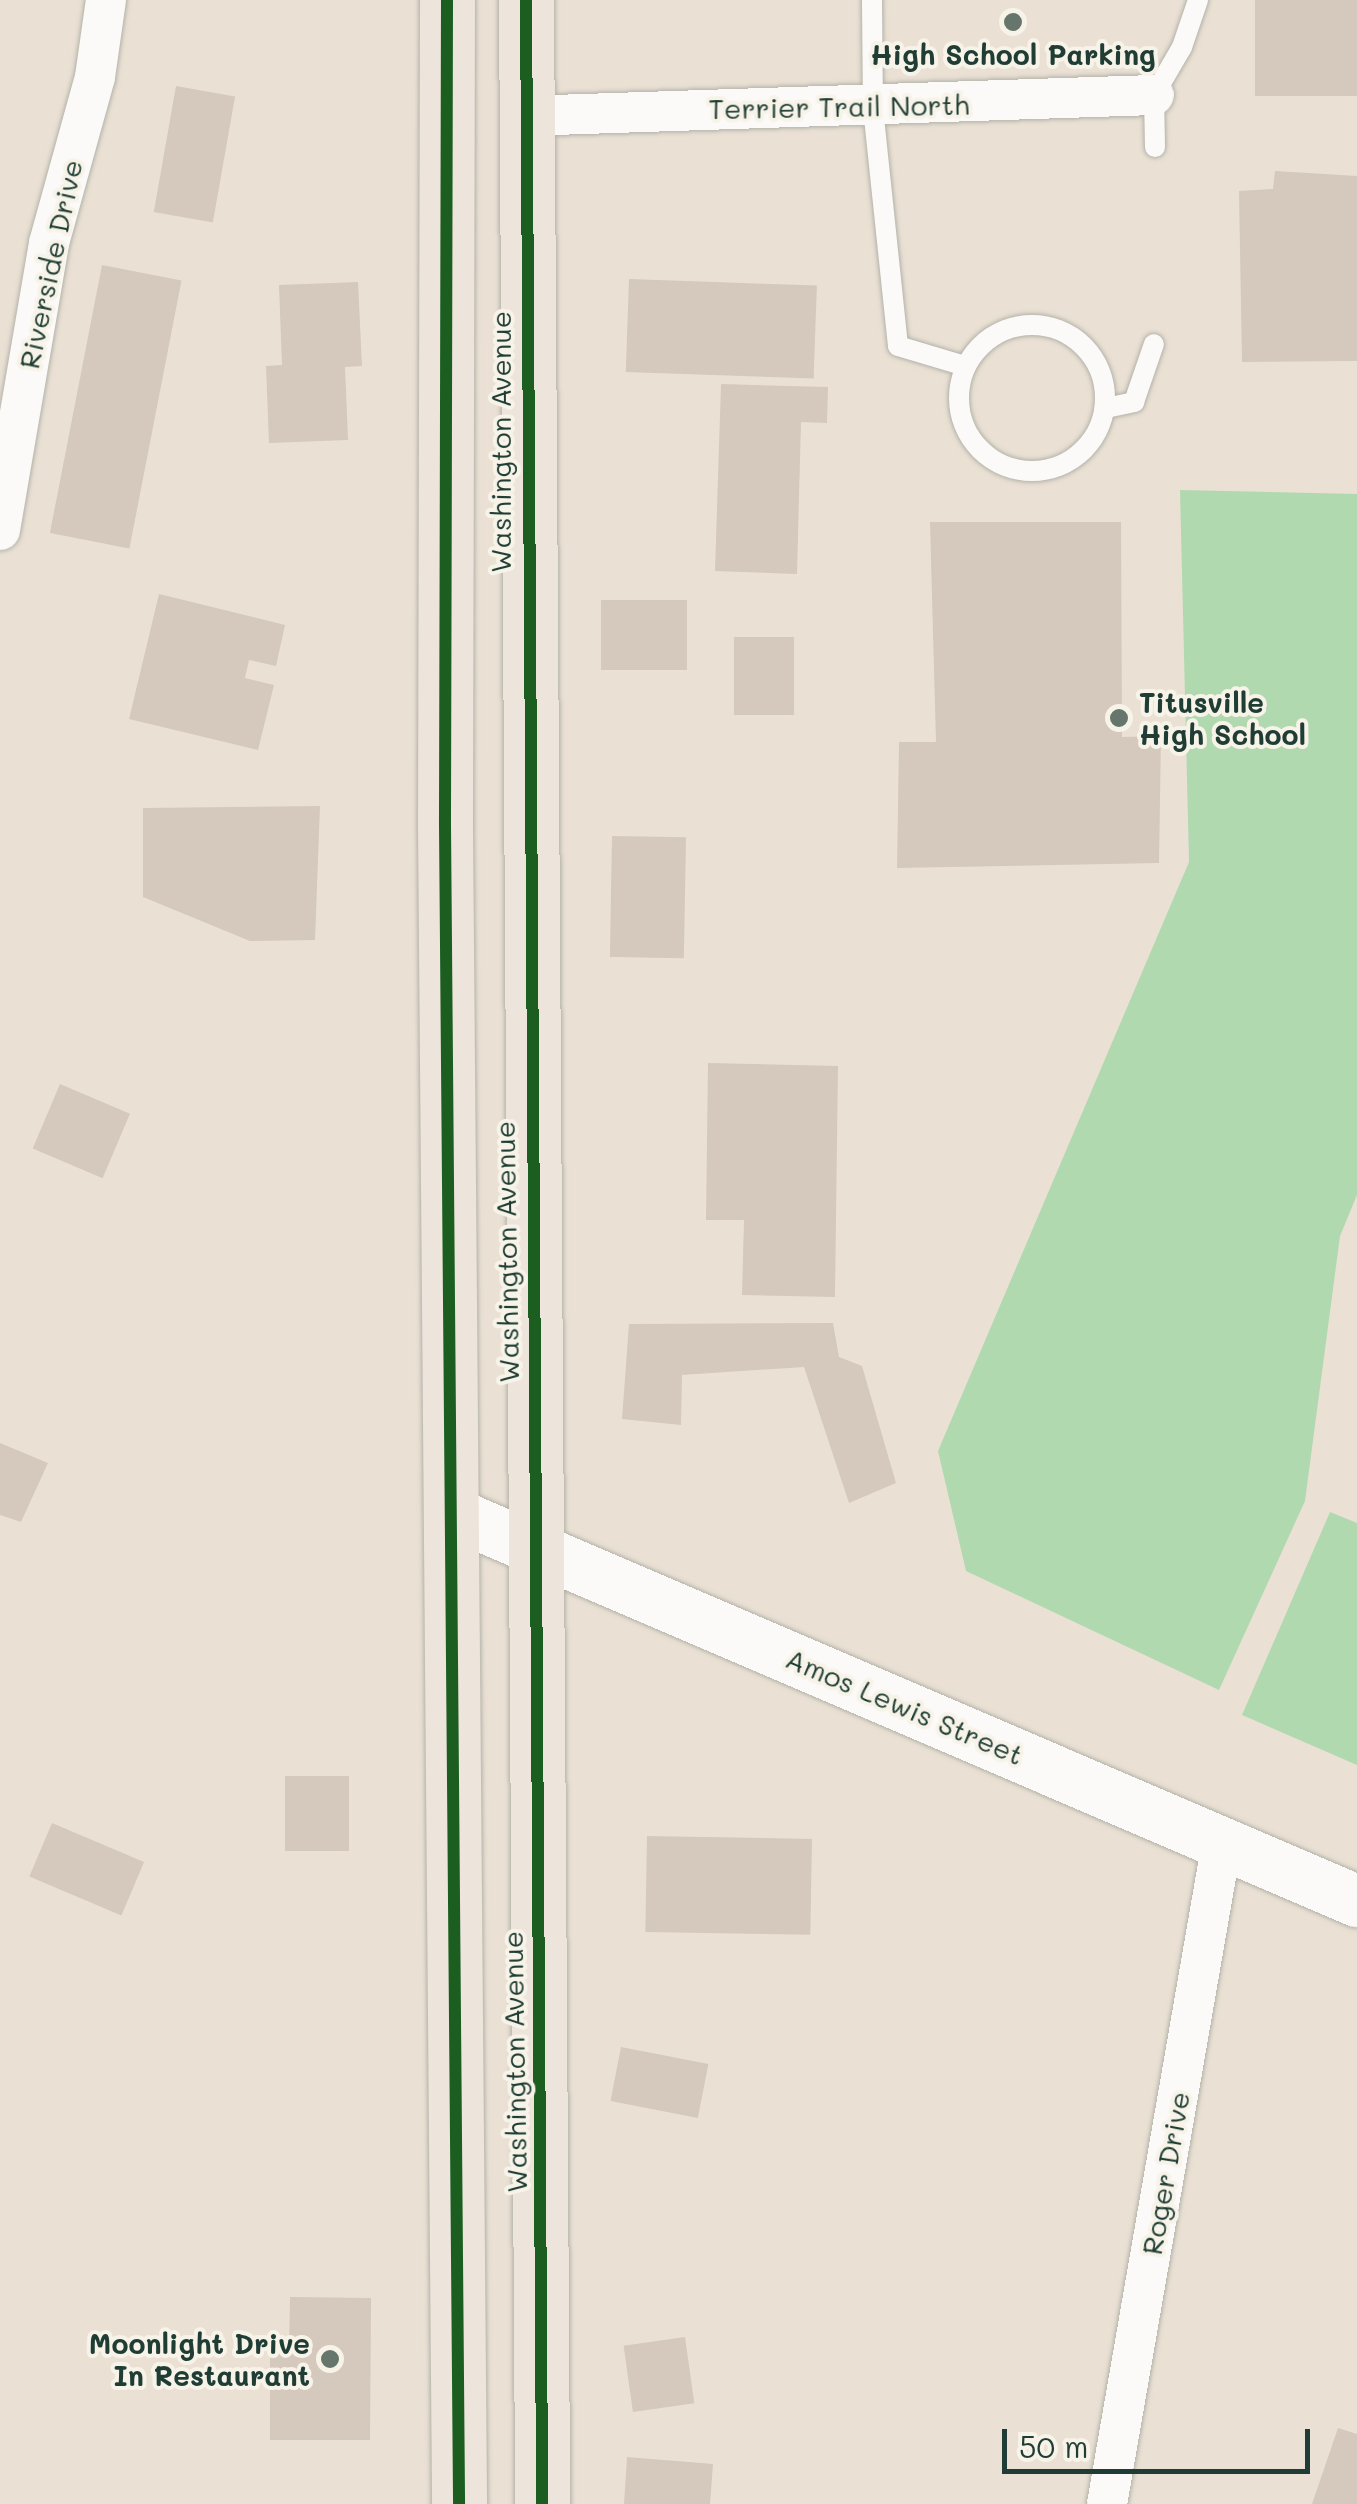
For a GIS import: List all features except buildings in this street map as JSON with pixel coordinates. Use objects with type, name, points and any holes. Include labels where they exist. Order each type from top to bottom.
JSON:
[{"type":"main road","name":"Washington Avenue","points":[[447,0],[445,826],[458,2504]]},
{"type":"main road","points":[[469,0],[491,63],[524,116]]},
{"type":"main road","name":"Washington Avenue","points":[[526,0],[527,821],[542,2504]]},
{"type":"main road","points":[[445,826],[527,821]]},
{"type":"main road","points":[[456,2212],[540,2213]]},
{"type":"street","name":"Riverside Drive","points":[[0,530],[49,243],[95,77],[106,0]]},
{"type":"street","name":"Terrier Trail North","points":[[524,116],[872,108],[1154,95]]},
{"type":"street","name":"Amos Lewis Street","points":[[452,1513],[1357,1900]]},
{"type":"street","name":"Roger Drive","points":[[1107,2504],[1222,1842]]},
{"type":"lane","points":[[872,0],[872,108],[898,346],[965,366]]},
{"type":"lane","points":[[1155,147],[1154,95],[1182,47],[1198,0]]},
{"type":"lane","points":[[1036,324],[1066,333],[1092,355],[1104,380],[1106,408],[1088,448],[1070,463],[1023,472],[995,463],[962,424],[958,394],[965,366],[1002,330],[1036,324]]},
{"type":"lane","points":[[1106,408],[1134,402],[1154,344]]},
{"type":"green space","points":[[1180,490],[1357,494],[1357,1195],[1340,1236],[1305,1501],[1219,1690],[966,1571],[938,1451],[1189,862]]},
{"type":"green space","points":[[1330,1512],[1357,1523],[1357,1765],[1242,1715]]},
{"type":"cycle path","points":[[447,0],[445,825],[459,2504]]},
{"type":"cycle path","points":[[526,0],[542,2504]]},
{"type":"place","name":"High School Parking","points":[[1013,22]]},
{"type":"place","name":"Titusville High School","points":[[1119,718]]},
{"type":"place","name":"Moonlight Drive In Restaurant","points":[[330,2359]]}]
